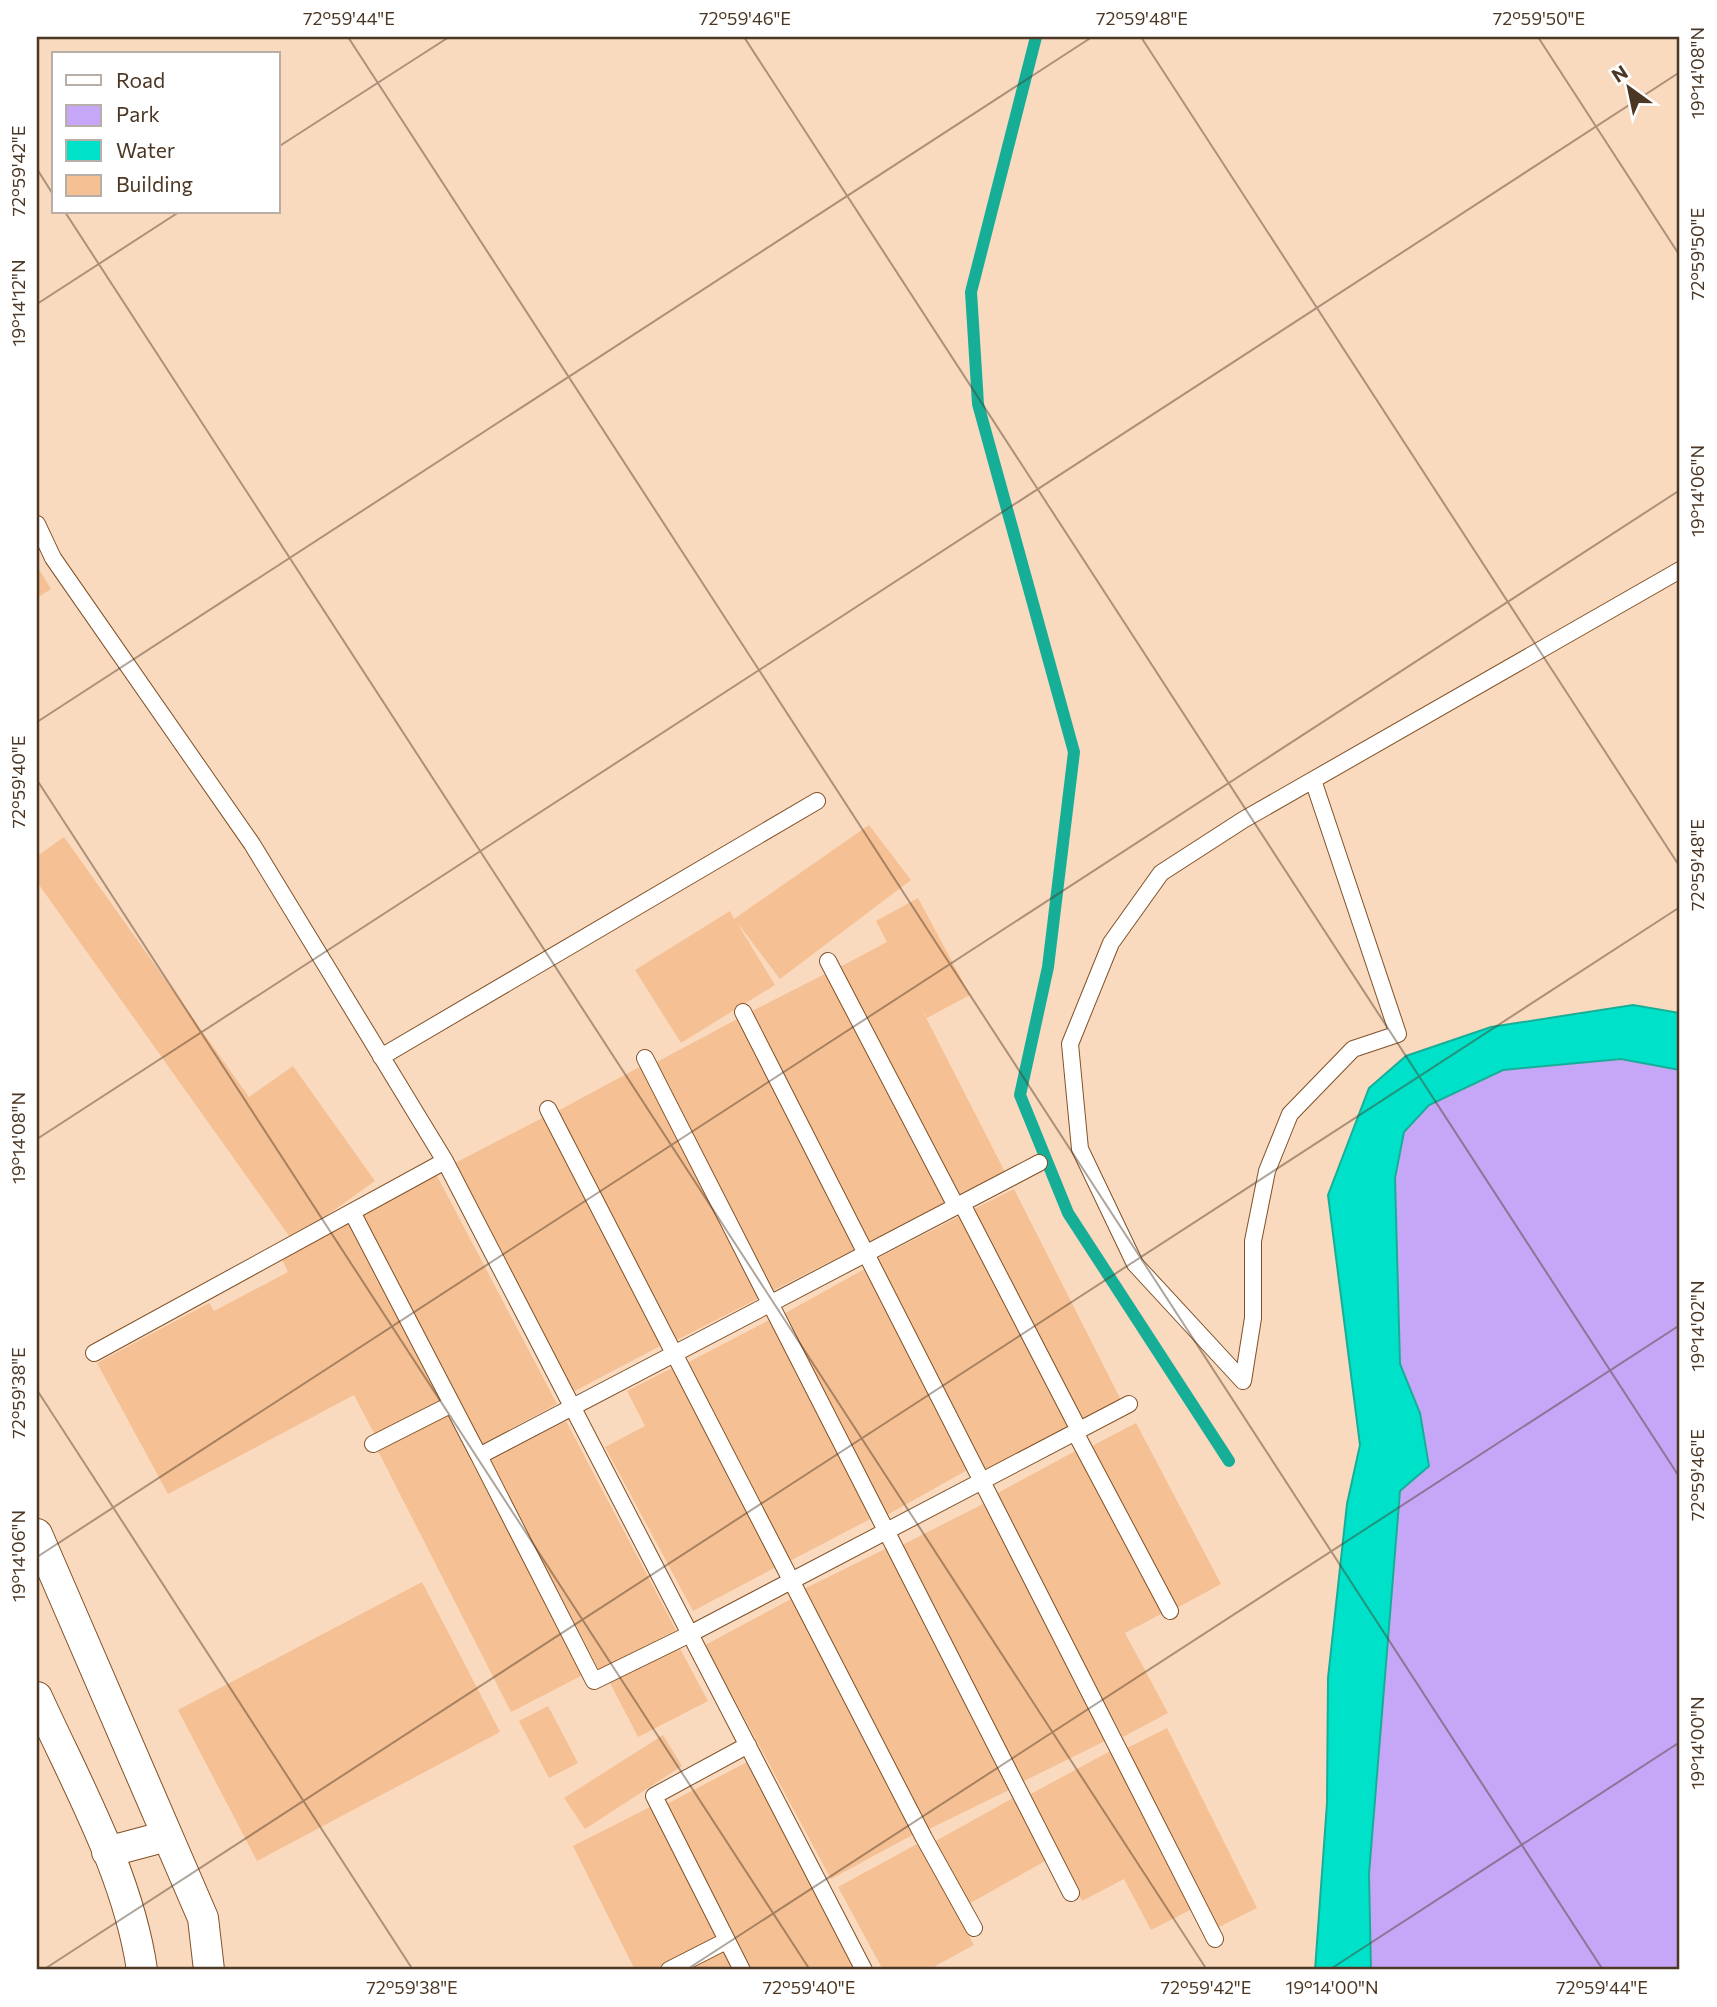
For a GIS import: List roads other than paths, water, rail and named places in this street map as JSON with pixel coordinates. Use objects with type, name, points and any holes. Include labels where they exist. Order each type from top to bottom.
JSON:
[{"type":"street","points":[[37,1534],[203,1918],[209,1970]]},
{"type":"street","points":[[37,1698],[107,1852],[137,1931],[142,1970]]},
{"type":"street","points":[[107,1852],[167,1836]]},
{"type":"lane","points":[[37,524],[53,558],[252,844],[445,1161],[863,1970]]},
{"type":"lane","points":[[1313,780],[1398,1034],[1353,1049],[1290,1114],[1267,1171],[1253,1241],[1252,1318],[1244,1381],[1135,1264],[1080,1149],[1070,1044],[1111,943],[1161,873],[1313,780],[1680,570]]},
{"type":"lane","points":[[381,1057],[817,801]]},
{"type":"lane","points":[[828,961],[959,1205],[1170,1611]]},
{"type":"lane","points":[[743,1012],[1215,1939]]},
{"type":"lane","points":[[645,1058],[1071,1893]]},
{"type":"lane","points":[[548,1108],[673,1354],[974,1928]]},
{"type":"lane","points":[[94,1353],[445,1161]]},
{"type":"lane","points":[[479,1456],[1039,1163]]},
{"type":"lane","points":[[352,1212],[594,1681],[690,1634],[1129,1404]]},
{"type":"lane","points":[[373,1444],[452,1404]]},
{"type":"lane","points":[[742,1970],[654,1796],[748,1745]]},
{"type":"lane","points":[[669,1970],[726,1941]]},
{"type":"water","points":[[1633,1005],[1680,1013],[1680,1070],[1621,1059],[1503,1070],[1429,1105],[1404,1132],[1395,1178],[1400,1364],[1420,1413],[1429,1466],[1400,1491],[1369,1874],[1371,1970],[1315,1970],[1327,1803],[1328,1678],[1347,1504],[1360,1445],[1328,1195],[1369,1088],[1406,1056],[1491,1027]]},
{"type":"waterway","points":[[1036,37],[971,292],[978,404],[1074,752],[1048,967],[1020,1095],[1068,1213],[1229,1461]]}]
